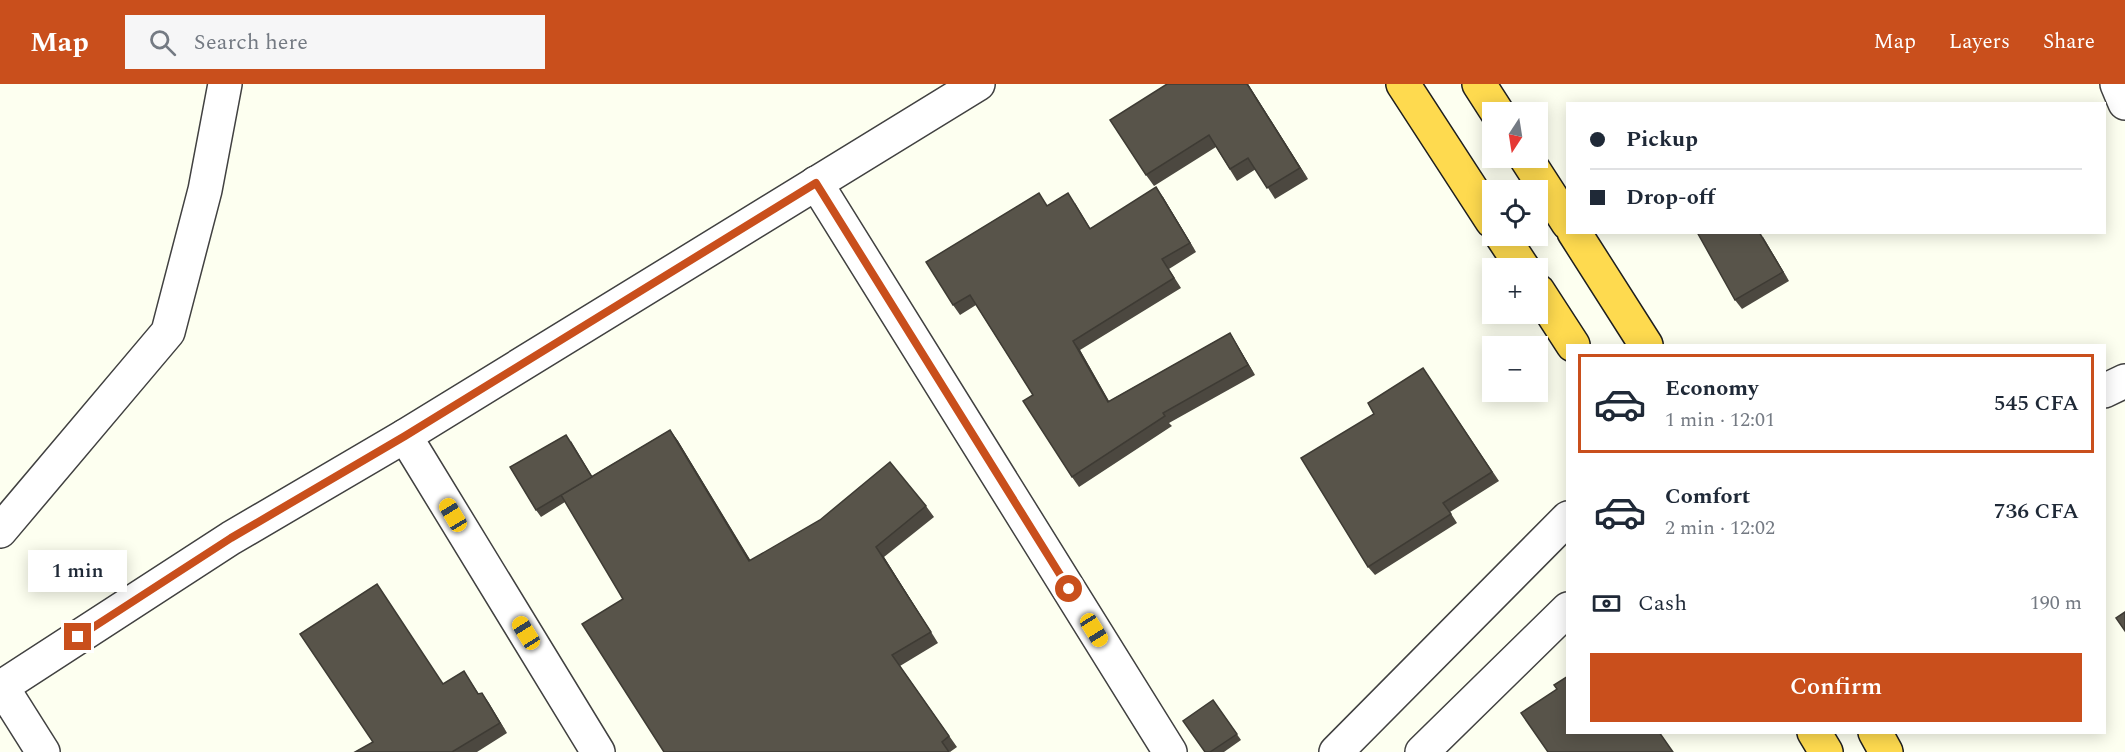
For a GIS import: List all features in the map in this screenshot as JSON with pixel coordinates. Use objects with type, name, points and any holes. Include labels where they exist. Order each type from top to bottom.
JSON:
[{"type":"highway","points":[[1404,84],[1482,205]]},
{"type":"highway","points":[[1480,84],[1491,102]]},
{"type":"highway","points":[[1532,168],[1566,220]]},
{"type":"highway","points":[[1575,234],[1645,344]]},
{"type":"highway","points":[[1548,306],[1572,344]]},
{"type":"highway","points":[[1815,734],[1826,752]]},
{"type":"highway","points":[[1876,734],[1886,752]]},
{"type":"street","points":[[0,531],[168,332],[205,190],[225,84]]},
{"type":"street","points":[[43,752],[1,687],[231,538],[405,436],[978,84]]},
{"type":"street","points":[[2117,84],[2125,103]]},
{"type":"street","points":[[816,183],[1170,752]]},
{"type":"street","points":[[2106,390],[2125,381]]},
{"type":"street","points":[[405,436],[598,752]]},
{"type":"street","points":[[1336,752],[1566,520]]},
{"type":"street","points":[[1422,752],[1566,611]]},
{"type":"building","points":[[1167,84],[1247,84],[1300,168],[1267,188],[1248,158],[1230,169],[1209,135],[1146,175],[1110,120]]},
{"type":"building","points":[[1156,187],[1190,243],[1162,259],[1174,278],[1073,341],[1108,402],[1230,333],[1248,365],[1163,413],[1165,416],[1072,477],[1023,401],[1033,395],[970,295],[953,305],[926,262],[1039,193],[1047,206],[1068,193],[1090,229]]},
{"type":"building","points":[[1698,234],[1760,234],[1783,272],[1735,300]]},
{"type":"building","points":[[1423,368],[1492,472],[1443,503],[1451,514],[1368,567],[1301,458],[1374,414],[1368,403]]},
{"type":"building","points":[[670,430],[749,561],[820,520],[890,462],[926,506],[876,547],[931,632],[892,655],[949,736],[942,742],[949,752],[664,752],[582,624],[623,599],[561,495]]},
{"type":"building","points":[[566,435],[592,477],[536,510],[510,467]]},
{"type":"building","points":[[377,584],[443,684],[464,671],[478,694],[482,693],[500,723],[452,752],[355,752],[373,742],[300,634]]},
{"type":"building","points":[[2125,612],[2125,631],[2116,618]]},
{"type":"building","points":[[1566,677],[1566,734],[1660,734],[1673,752],[1548,752],[1521,713],[1557,689],[1554,685]]},
{"type":"building","points":[[1213,700],[1237,734],[1210,752],[1205,752],[1183,721]]},
{"type":"route","points":[[78,637],[231,538],[405,436],[816,183],[1069,589]]}]
